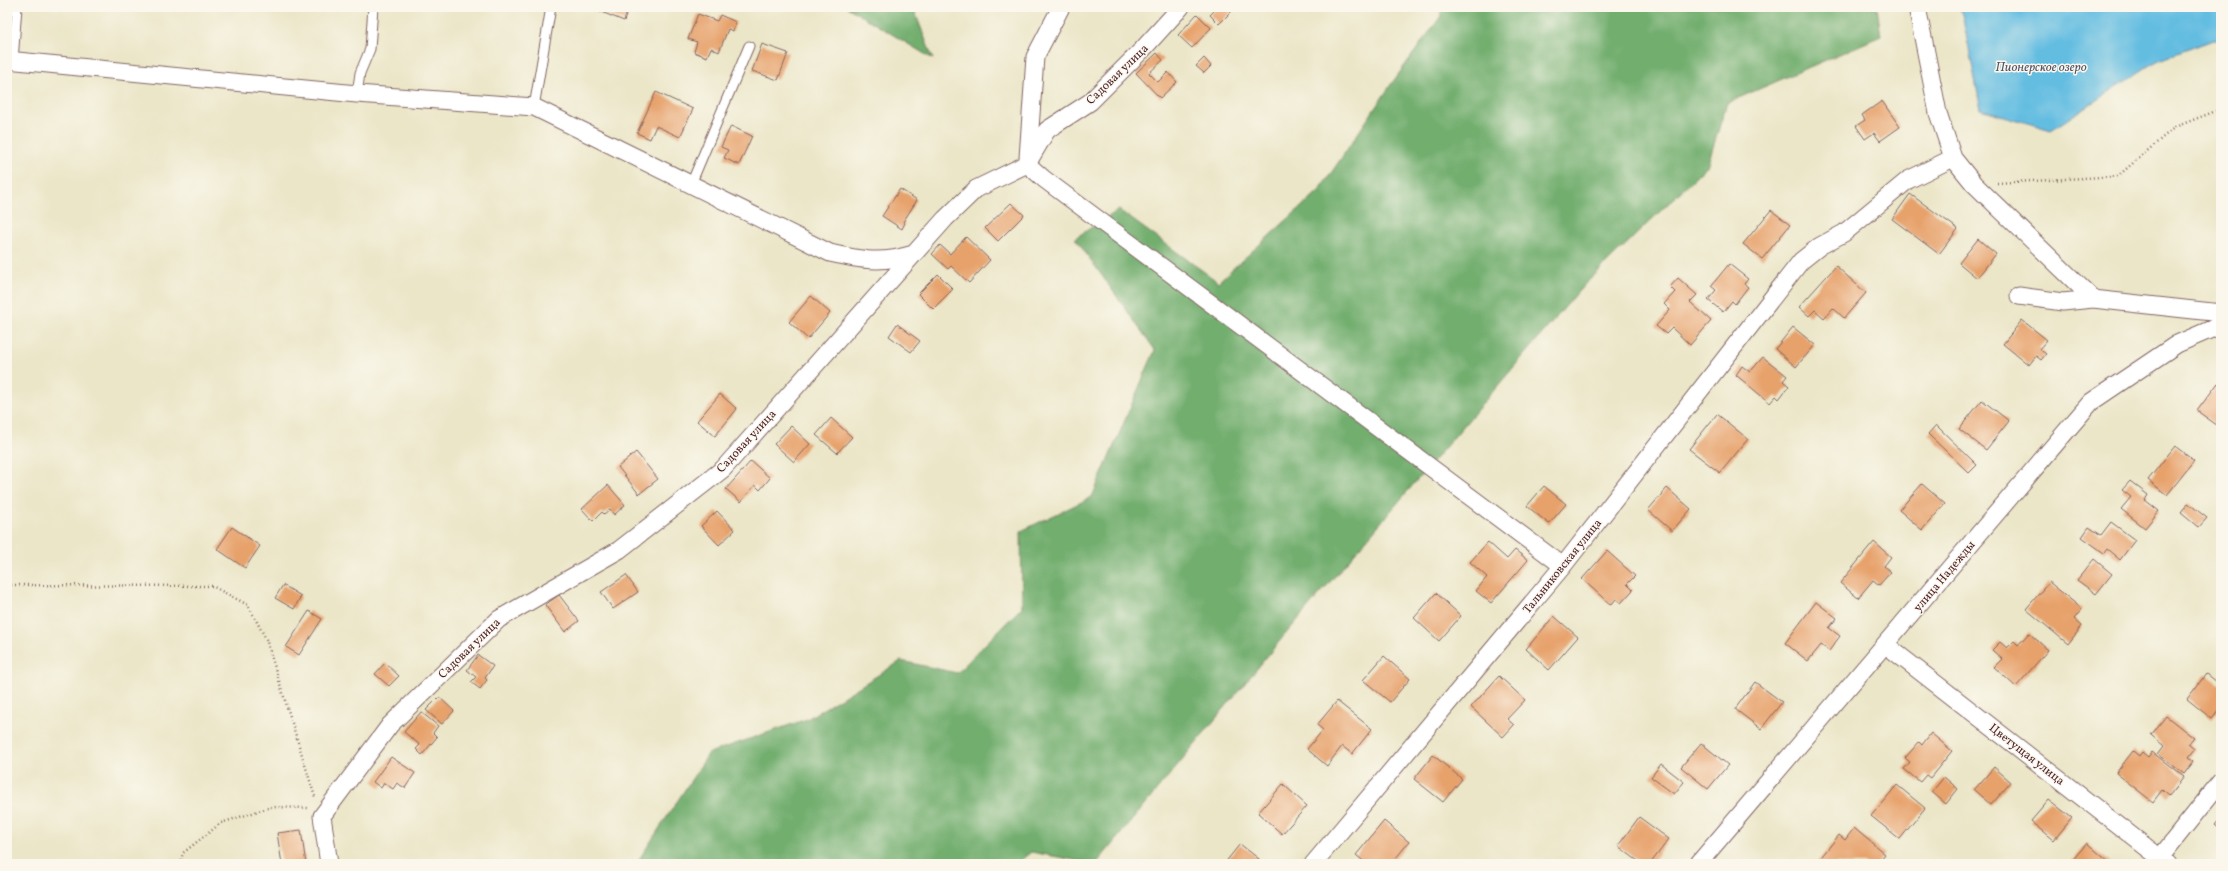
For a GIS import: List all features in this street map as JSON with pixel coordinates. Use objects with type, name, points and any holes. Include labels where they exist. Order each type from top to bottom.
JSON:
[{"type":"street","points":[[1061,7],[1035,57],[1027,164],[1063,194],[1563,566]]},
{"type":"street","name":"Садовая улица","points":[[322,816],[390,725],[499,619],[619,550],[723,469],[945,219],[976,189],[1027,164],[1047,130],[1090,102],[1142,50],[1181,7]]},
{"type":"street","points":[[1917,7],[1938,114],[1953,158],[1974,184],[2093,300]]},
{"type":"street","points":[[10,60],[357,94],[534,107],[830,253],[863,261],[895,260],[913,254]]},
{"type":"street","name":"Тальниковская улица","points":[[1313,864],[1563,566],[1801,261],[1820,246],[1844,233],[1908,180],[1953,158]]},
{"type":"street","points":[[2019,296],[2063,302],[2093,300],[2221,313]]},
{"type":"street","name":"улица Надежды","points":[[1698,864],[1886,645],[2091,402],[2177,344],[2221,325]]},
{"type":"street","name":"Цветущая улица","points":[[1886,645],[2161,862]]},
{"type":"street","points":[[2161,862],[2221,781]]},
{"type":"street","points":[[322,816],[329,864]]},
{"type":"lane","points":[[10,60],[17,7]]},
{"type":"lane","points":[[357,94],[360,73],[370,50],[373,7]]},
{"type":"lane","points":[[534,107],[551,7]]},
{"type":"lane","points":[[691,184],[749,46]]},
{"type":"path","points":[[1974,184],[2118,176],[2175,127],[2221,109]]},
{"type":"path","points":[[7,585],[212,586],[248,605],[266,639],[311,786],[322,816]]},
{"type":"path","points":[[180,864],[183,853],[221,822],[271,807],[308,808],[322,816]]},
{"type":"green space","points":[[847,7],[913,7],[933,59]]},
{"type":"green space","points":[[1441,7],[1877,7],[1881,36],[1727,103],[1707,166],[1583,286],[1283,637],[1096,864],[1031,852],[1016,864],[636,864],[709,753],[807,719],[901,661],[957,673],[1022,607],[1021,531],[1092,497],[1155,350],[1075,238],[1119,210],[1218,282],[1319,191],[1392,83],[1441,16]]},
{"type":"water","name":"Пионерское озеро","points":[[1958,7],[2221,7],[2221,37],[2156,61],[2051,130],[1981,109],[1962,14]]},
{"type":"building","points":[[589,7],[629,7],[624,21]]},
{"type":"building","points":[[1218,7],[1236,7],[1219,24],[1210,15]]},
{"type":"building","points":[[698,14],[717,21],[720,15],[736,22],[733,31],[728,29],[719,52],[711,48],[707,57],[694,52],[697,42],[688,39]]},
{"type":"building","points":[[1197,14],[1211,28],[1192,48],[1178,35]]},
{"type":"building","points":[[762,44],[788,53],[778,80],[752,71]]},
{"type":"building","points":[[1157,53],[1163,60],[1149,73],[1158,82],[1168,72],[1177,82],[1160,98],[1136,73]]},
{"type":"building","points":[[1204,58],[1211,66],[1204,73],[1196,66]]},
{"type":"building","points":[[656,92],[693,109],[680,137],[656,126],[650,139],[637,133]]},
{"type":"building","points":[[1882,101],[1900,127],[1880,141],[1874,133],[1865,139],[1856,126],[1865,120],[1862,115]]},
{"type":"building","points":[[731,126],[752,136],[739,165],[724,158],[728,150],[721,147]]},
{"type":"building","points":[[900,189],[917,200],[903,222],[905,223],[902,229],[882,216]]},
{"type":"building","points":[[1910,194],[1958,229],[1939,254],[1892,219]]},
{"type":"building","points":[[1011,203],[1024,215],[998,241],[985,228]]},
{"type":"building","points":[[1771,210],[1790,225],[1762,259],[1743,244]]},
{"type":"building","points":[[966,237],[990,260],[969,283],[951,266],[948,269],[932,254],[940,245],[950,254]]},
{"type":"building","points":[[1978,239],[1996,254],[1977,278],[1959,263]]},
{"type":"building","points":[[1729,264],[1748,279],[1744,284],[1748,287],[1735,304],[1732,301],[1723,312],[1708,300],[1716,290],[1711,286]]},
{"type":"building","points":[[1836,266],[1866,293],[1844,318],[1833,308],[1824,318],[1815,310],[1809,316],[1799,307]]},
{"type":"building","points":[[938,274],[953,289],[933,309],[918,294]]},
{"type":"building","points":[[1678,278],[1697,295],[1690,302],[1711,321],[1690,345],[1672,328],[1666,334],[1656,326],[1670,310],[1664,304],[1675,292],[1670,287]]},
{"type":"building","points":[[811,296],[830,313],[808,339],[789,322]]},
{"type":"building","points":[[2022,320],[2047,340],[2039,349],[2046,354],[2041,360],[2036,356],[2029,365],[2003,344]]},
{"type":"building","points":[[897,324],[920,341],[911,352],[889,336]]},
{"type":"building","points":[[1793,327],[1815,345],[1796,367],[1775,349]]},
{"type":"building","points":[[1763,357],[1787,376],[1783,381],[1789,386],[1779,399],[1776,396],[1770,403],[1736,375],[1742,366],[1750,372]]},
{"type":"building","points":[[2218,383],[2221,386],[2221,428],[2197,411]]},
{"type":"building","points":[[720,394],[737,409],[715,436],[697,421]]},
{"type":"building","points":[[1982,400],[2009,421],[1986,450],[1959,429]]},
{"type":"building","points":[[1717,414],[1748,439],[1720,473],[1689,449]]},
{"type":"building","points":[[831,418],[852,437],[837,453],[816,435]]},
{"type":"building","points":[[1936,425],[1977,465],[1969,473],[1928,434]]},
{"type":"building","points":[[791,426],[810,444],[794,462],[774,444]]},
{"type":"building","points":[[2175,446],[2194,461],[2167,495],[2148,480]]},
{"type":"building","points":[[636,452],[658,479],[639,494],[618,467]]},
{"type":"building","points":[[751,461],[770,478],[760,490],[755,485],[741,502],[726,489]]},
{"type":"building","points":[[2130,481],[2148,495],[2145,500],[2159,511],[2145,528],[2121,509],[2131,497],[2122,490]]},
{"type":"building","points":[[1922,484],[1945,504],[1922,530],[1899,510]]},
{"type":"building","points":[[608,485],[625,505],[614,515],[610,509],[604,514],[602,512],[593,521],[582,509]]},
{"type":"building","points":[[1544,486],[1566,504],[1549,524],[1527,506]]},
{"type":"building","points":[[1667,488],[1691,509],[1672,531],[1648,510]]},
{"type":"building","points":[[2188,503],[2207,518],[2199,527],[2181,512]]},
{"type":"building","points":[[717,511],[735,530],[719,545],[701,526]]},
{"type":"building","points":[[2111,522],[2135,540],[2120,560],[2107,549],[2104,553],[2082,537],[2089,527],[2101,535]]},
{"type":"building","points":[[232,527],[260,546],[245,568],[217,549]]},
{"type":"building","points":[[1488,542],[1507,559],[1515,550],[1528,560],[1491,603],[1476,591],[1487,577],[1470,562]]},
{"type":"building","points":[[1874,542],[1891,557],[1884,566],[1891,572],[1879,585],[1873,580],[1858,598],[1840,583]]},
{"type":"building","points":[[1607,551],[1635,576],[1627,584],[1633,590],[1621,603],[1616,599],[1611,605],[1582,579]]},
{"type":"building","points":[[2094,559],[2112,574],[2096,594],[2077,580]]},
{"type":"building","points":[[626,575],[638,592],[613,609],[601,592]]},
{"type":"building","points":[[2049,582],[2082,609],[2074,619],[2082,626],[2068,644],[2026,609]]},
{"type":"building","points":[[283,585],[301,596],[294,609],[275,598]]},
{"type":"building","points":[[1436,593],[1461,616],[1439,641],[1414,618]]},
{"type":"building","points":[[559,595],[579,621],[565,632],[545,605]]},
{"type":"building","points":[[1816,602],[1837,618],[1829,628],[1840,636],[1829,651],[1821,645],[1808,661],[1785,643]]},
{"type":"building","points":[[309,611],[322,619],[299,655],[286,647]]},
{"type":"building","points":[[1554,616],[1578,637],[1549,670],[1526,649]]},
{"type":"building","points":[[2029,633],[2048,650],[2016,687],[1994,667],[2002,659],[1992,650],[2000,642],[2007,648],[2014,641],[2018,645]]},
{"type":"building","points":[[478,655],[493,666],[485,678],[487,680],[480,689],[471,682],[476,677],[467,670]]},
{"type":"building","points":[[1384,656],[1410,679],[1390,702],[1363,680]]},
{"type":"building","points":[[385,663],[399,676],[389,686],[375,674]]},
{"type":"building","points":[[2206,674],[2221,686],[2221,708],[2212,719],[2187,699]]},
{"type":"building","points":[[1499,676],[1525,700],[1507,719],[1514,725],[1503,737],[1471,707]]},
{"type":"building","points":[[1755,682],[1782,702],[1761,729],[1735,709]]},
{"type":"building","points":[[439,697],[454,711],[442,724],[426,710]]},
{"type":"building","points":[[1337,701],[1372,729],[1352,754],[1342,746],[1327,766],[1307,749],[1323,730],[1317,725]]},
{"type":"building","points":[[421,712],[438,726],[433,733],[437,737],[422,755],[416,749],[420,745],[404,732]]},
{"type":"building","points":[[2166,716],[2194,738],[2189,744],[2195,749],[2189,757],[2194,761],[2184,774],[2158,754],[2164,746],[2151,735]]},
{"type":"building","points":[[1931,733],[1952,751],[1930,778],[1926,775],[1920,782],[1904,769],[1910,762],[1905,758],[1919,742],[1922,745]]},
{"type":"building","points":[[1701,743],[1728,765],[1708,789],[1681,767]]},
{"type":"building","points":[[2133,751],[2139,756],[2142,752],[2148,757],[2152,752],[2184,777],[2169,796],[2162,790],[2153,802],[2116,773]]},
{"type":"building","points":[[1433,755],[1462,779],[1443,802],[1414,779]]},
{"type":"building","points":[[391,757],[415,773],[405,788],[397,783],[393,789],[384,783],[381,788],[373,782]]},
{"type":"building","points":[[1661,764],[1684,782],[1674,794],[1651,777]]},
{"type":"building","points":[[1994,767],[2011,782],[1991,805],[1974,790]]},
{"type":"building","points":[[1944,777],[1958,789],[1946,804],[1932,792]]},
{"type":"building","points":[[1283,784],[1307,806],[1282,834],[1258,813]]},
{"type":"building","points":[[1897,785],[1925,808],[1900,839],[1871,816]]},
{"type":"building","points":[[2049,800],[2072,818],[2054,840],[2031,821]]},
{"type":"building","points":[[1639,817],[1669,839],[1650,864],[1642,864],[1618,846]]},
{"type":"building","points":[[2221,817],[2221,829],[2215,824]]},
{"type":"building","points":[[1384,821],[1409,842],[1391,864],[1367,864],[1356,855]]},
{"type":"building","points":[[1854,828],[1885,854],[1877,864],[1822,864],[1818,861],[1839,835],[1845,840]]},
{"type":"building","points":[[301,830],[306,864],[282,864],[277,833]]},
{"type":"building","points":[[2087,843],[2111,864],[2069,864]]},
{"type":"building","points":[[1240,844],[1259,859],[1255,864],[1224,864]]}]
